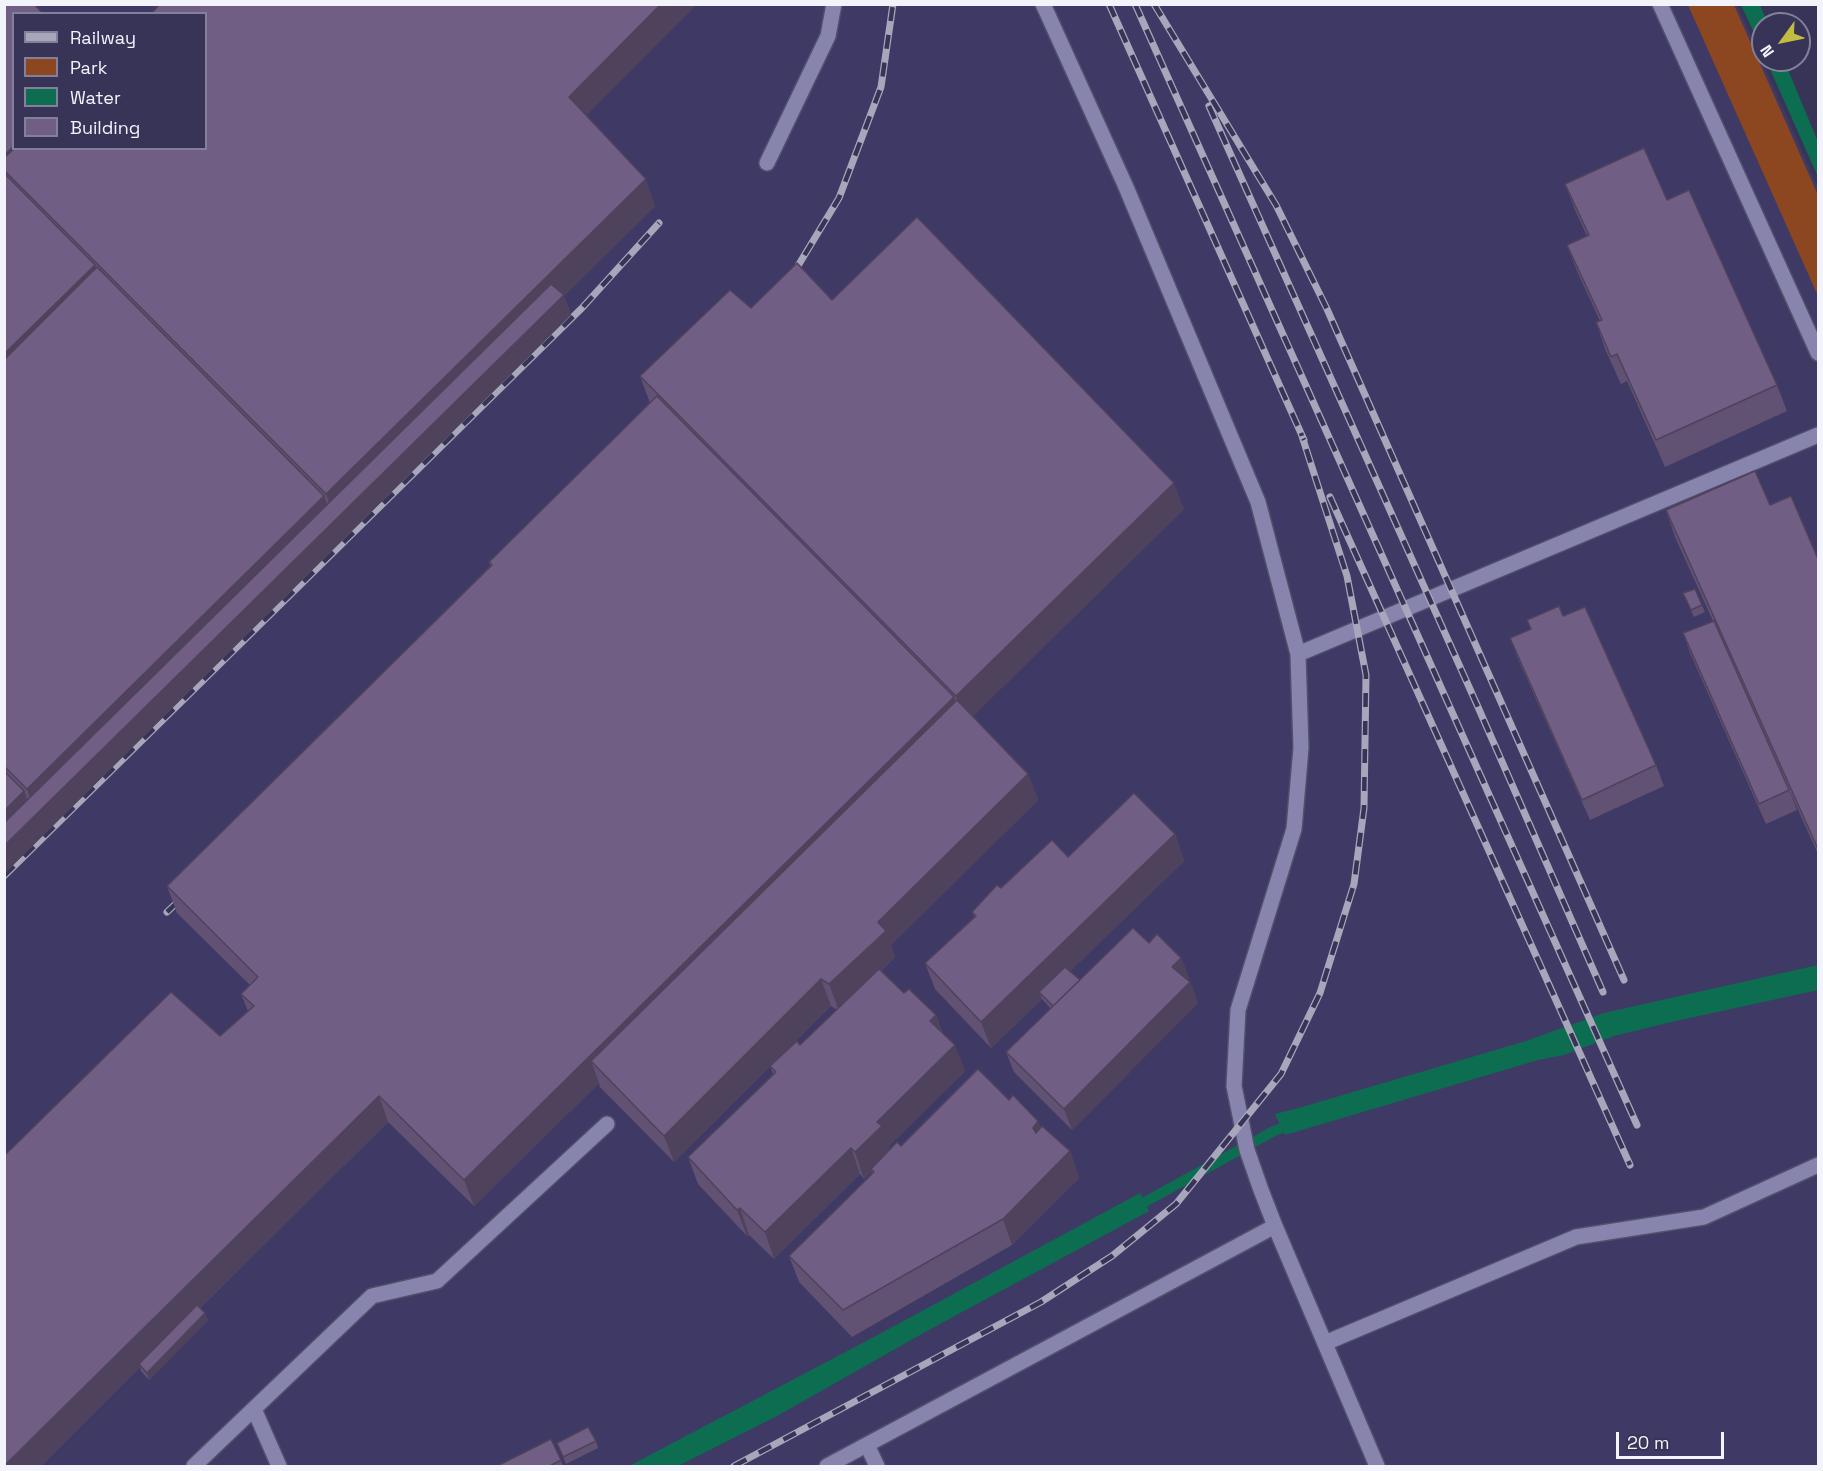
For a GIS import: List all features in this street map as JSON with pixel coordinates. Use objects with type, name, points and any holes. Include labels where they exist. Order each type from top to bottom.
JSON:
[{"type":"lane","points":[[767,163],[828,36],[834,4]]},
{"type":"lane","points":[[1043,4],[1126,188],[1258,502],[1298,654],[1301,748],[1294,829],[1238,1010],[1234,1086],[1247,1150],[1275,1227],[1377,1467]]},
{"type":"lane","points":[[1660,4],[1818,353]]},
{"type":"lane","points":[[1298,654],[1818,435]]},
{"type":"lane","points":[[194,1467],[372,1296],[437,1281],[607,1124]]},
{"type":"lane","points":[[1325,1343],[1576,1237],[1704,1217],[1818,1165]]},
{"type":"lane","points":[[827,1467],[1275,1227]]},
{"type":"lane","points":[[254,1409],[279,1467]]},
{"type":"lane","points":[[867,1445],[877,1467]]},
{"type":"shaded area","points":[[5,5],[1737,5],[1751,36],[1751,72],[1767,72],[1818,187],[1818,1466],[5,1466]]},
{"type":"green space","points":[[1688,5],[1734,5],[1751,43],[1751,72],[1764,72],[1818,195],[1818,296]]},
{"type":"water","points":[[1741,5],[1760,5],[1763,12],[1751,12],[1751,26]]},
{"type":"water","points":[[1771,72],[1789,72],[1818,142],[1818,177]]},
{"type":"water","points":[[1818,965],[1818,990],[1614,1036],[1564,1055],[1538,1060],[1285,1135],[1275,1114],[1526,1041],[1604,1013]]},
{"type":"water","points":[[1140,1193],[1149,1211],[927,1331],[777,1416],[678,1466],[629,1466],[872,1338]]},
{"type":"building","points":[[4,4],[34,4],[41,12],[12,12],[12,148],[4,155]]},
{"type":"building","points":[[160,4],[661,4],[569,97],[646,179],[326,494],[4,170],[4,158],[13,150],[207,150],[207,12],[153,12]]},
{"type":"building","points":[[1644,148],[1667,200],[1689,190],[1777,385],[1656,440],[1617,354],[1611,357],[1596,322],[1602,320],[1567,245],[1589,235],[1565,184]]},
{"type":"building","points":[[4,173],[95,265],[4,354]]},
{"type":"building","points":[[917,217],[1174,483],[956,696],[640,376],[730,290],[751,308],[797,263],[832,300]]},
{"type":"building","points":[[97,267],[324,496],[27,789],[4,766],[4,360]]},
{"type":"building","points":[[551,284],[564,295],[4,846],[4,823]]},
{"type":"building","points":[[657,396],[954,697],[464,1180],[379,1096],[4,1466],[4,1156],[171,992],[220,1036],[254,1006],[241,994],[258,977],[167,886],[492,565],[489,562]]},
{"type":"building","points":[[1755,471],[1770,505],[1791,496],[1818,559],[1818,849],[1666,510]]},
{"type":"building","points":[[1695,589],[1702,605],[1691,610],[1683,593]]},
{"type":"building","points":[[1559,606],[1563,616],[1585,607],[1656,765],[1582,800],[1510,638],[1531,629],[1527,620]]},
{"type":"building","points":[[1714,621],[1789,790],[1759,804],[1683,633]]},
{"type":"building","points":[[957,700],[1028,774],[878,922],[886,931],[829,984],[821,979],[664,1136],[591,1061]]},
{"type":"building","points":[[4,771],[24,791],[4,811]]},
{"type":"building","points":[[1134,793],[1175,834],[981,1022],[925,963],[976,916],[972,912],[997,885],[1001,888],[1052,840],[1068,857]]},
{"type":"building","points":[[1133,928],[1149,943],[1157,934],[1181,958],[1172,967],[1190,982],[1064,1109],[1006,1052]]},
{"type":"building","points":[[1065,967],[1080,980],[1053,1006],[1039,992]]},
{"type":"building","points":[[879,969],[904,993],[909,989],[936,1015],[930,1021],[955,1045],[877,1122],[882,1126],[855,1152],[851,1148],[765,1232],[740,1208],[737,1210],[688,1157],[776,1072],[770,1066],[797,1041],[800,1045]]},
{"type":"building","points":[[978,1069],[1009,1100],[1013,1095],[1038,1121],[1033,1128],[1036,1133],[1042,1126],[1070,1151],[1003,1219],[843,1310],[789,1256],[874,1172],[871,1169],[897,1142],[901,1146]]},
{"type":"building","points":[[197,1305],[205,1313],[147,1373],[139,1364]]},
{"type":"building","points":[[588,1427],[596,1441],[563,1457],[557,1443]]},
{"type":"building","points":[[551,1439],[561,1460],[548,1467],[495,1467]]},
{"type":"waterway","points":[[1132,1209],[1274,1131],[1293,1124]]},
{"type":"railway","points":[[790,279],[839,198],[881,87],[893,4]]},
{"type":"railway","points":[[1109,4],[1304,440]]},
{"type":"railway","points":[[1135,4],[1637,1125]]},
{"type":"railway","points":[[1154,4],[1276,205],[1327,309],[1624,980]]},
{"type":"railway","points":[[1209,106],[1603,992]]},
{"type":"railway","points":[[4,876],[582,308],[659,223]]},
{"type":"railway","points":[[734,1466],[1041,1302],[1112,1256],[1176,1204],[1281,1074],[1320,993],[1354,884],[1364,808],[1366,675],[1347,576],[1301,433]]},
{"type":"railway","points":[[1330,497],[1630,1165]]},
{"type":"railway","points":[[167,912],[185,895]]}]
